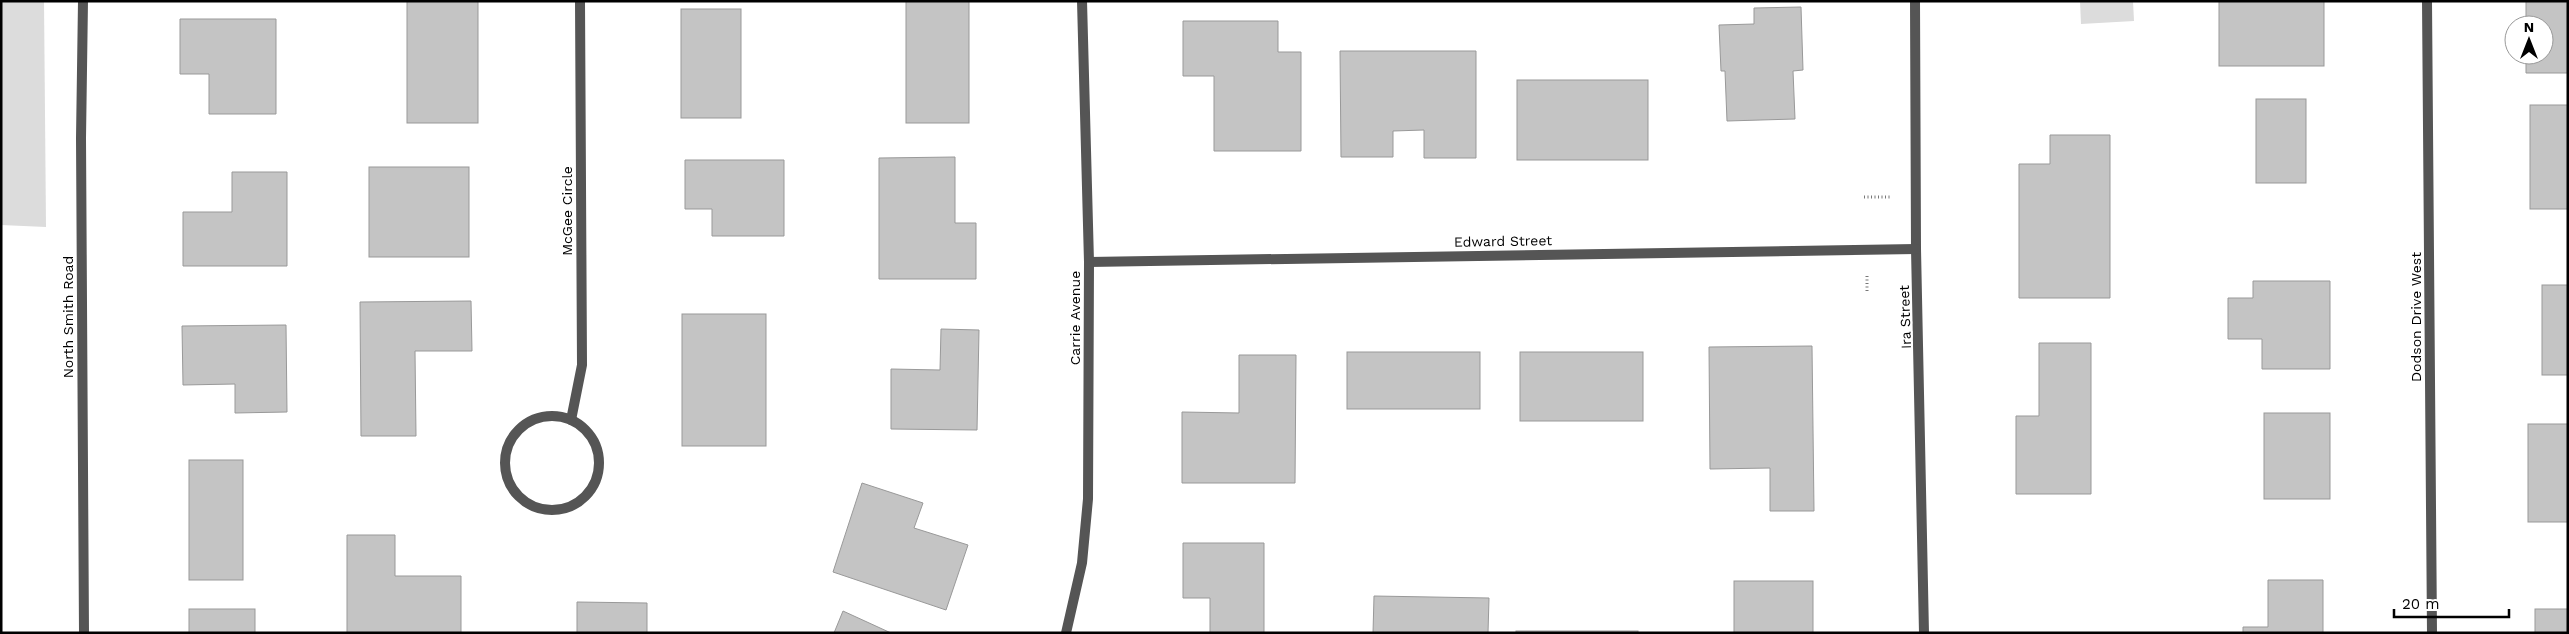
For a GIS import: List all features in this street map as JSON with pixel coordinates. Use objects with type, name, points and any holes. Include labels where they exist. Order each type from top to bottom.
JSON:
[{"type":"street","name":"North Smith Road","points":[[83,1],[81,148],[84,633]]},
{"type":"street","name":"McGee Circle","points":[[571,420],[582,365],[580,1]]},
{"type":"street","name":"Carrie Avenue","points":[[1066,633],[1082,563],[1088,499],[1089,262],[1082,1]]},
{"type":"street","name":"Ira Street","points":[[1915,1],[1916,249],[1924,633]]},
{"type":"street","name":"Dodson Drive West","points":[[2427,1],[2432,633]]},
{"type":"street","name":"Edward Street","points":[[1089,262],[1916,249]]},
{"type":"street","points":[[556,416],[571,420],[589,434],[599,454],[599,469],[595,484],[586,496],[574,505],[560,510],[545,510],[531,506],[517,496],[508,483],[504,467],[506,451],[513,436],[524,425],[539,418],[556,416]]},
{"type":"shaded area","points":[[1,1],[44,1],[46,227],[1,225]]},
{"type":"shaded area","points":[[2080,1],[2133,1],[2134,21],[2081,24]]},
{"type":"building","points":[[407,1],[478,1],[478,123],[407,123]]},
{"type":"building","points":[[906,1],[969,1],[969,123],[906,123]]},
{"type":"building","points":[[2219,1],[2324,1],[2324,66],[2219,66]]},
{"type":"building","points":[[2526,1],[2568,1],[2568,73],[2526,73],[2526,65],[2554,65],[2554,15],[2526,15]]},
{"type":"building","points":[[1801,7],[1803,70],[1793,71],[1795,119],[1727,121],[1725,71],[1721,71],[1719,25],[1754,24],[1754,8]]},
{"type":"building","points":[[681,9],[741,9],[741,118],[681,118]]},
{"type":"building","points":[[180,19],[276,19],[276,114],[209,114],[209,74],[180,74]]},
{"type":"building","points":[[1183,21],[1278,21],[1278,52],[1301,52],[1301,151],[1214,151],[1214,76],[1183,76]]},
{"type":"building","points":[[1340,51],[1476,51],[1476,158],[1424,158],[1424,130],[1393,131],[1393,157],[1341,157]]},
{"type":"building","points":[[1517,80],[1648,80],[1648,160],[1517,160]]},
{"type":"building","points":[[2256,99],[2306,99],[2306,183],[2256,183]]},
{"type":"building","points":[[2530,105],[2568,105],[2568,209],[2530,209]]},
{"type":"building","points":[[2050,135],[2110,135],[2110,298],[2019,298],[2019,164],[2050,164]]},
{"type":"building","points":[[955,157],[955,223],[976,223],[976,279],[879,279],[879,158]]},
{"type":"building","points":[[685,160],[784,160],[784,236],[712,236],[712,209],[685,209]]},
{"type":"building","points":[[369,167],[469,167],[469,257],[369,257]]},
{"type":"building","points":[[232,172],[287,172],[287,266],[183,266],[183,212],[232,212]]},
{"type":"building","points":[[2253,281],[2330,281],[2330,369],[2262,369],[2262,339],[2228,339],[2228,298],[2253,298]]},
{"type":"building","points":[[2542,285],[2568,285],[2568,375],[2542,375]]},
{"type":"building","points":[[471,301],[472,351],[415,351],[416,436],[361,436],[360,302]]},
{"type":"building","points":[[682,314],[766,314],[766,446],[682,446]]},
{"type":"building","points":[[286,325],[287,412],[235,413],[235,384],[183,385],[182,326]]},
{"type":"building","points":[[941,329],[979,330],[977,430],[891,429],[891,369],[940,370]]},
{"type":"building","points":[[2039,343],[2091,343],[2091,494],[2016,494],[2016,416],[2039,416]]},
{"type":"building","points":[[1812,346],[1814,511],[1770,511],[1770,468],[1710,469],[1709,347]]},
{"type":"building","points":[[1347,352],[1480,352],[1480,409],[1347,409]]},
{"type":"building","points":[[1520,352],[1643,352],[1643,421],[1520,421]]},
{"type":"building","points":[[1239,355],[1296,355],[1295,483],[1182,483],[1182,412],[1239,413]]},
{"type":"building","points":[[2264,413],[2330,413],[2330,499],[2264,499]]},
{"type":"building","points":[[2528,424],[2568,424],[2568,522],[2528,522]]},
{"type":"building","points":[[189,460],[243,460],[243,580],[189,580]]},
{"type":"building","points":[[862,483],[923,503],[914,528],[968,545],[946,610],[833,572]]},
{"type":"building","points":[[347,535],[395,535],[395,576],[461,576],[461,633],[347,633]]},
{"type":"building","points":[[1183,543],[1264,543],[1264,633],[1210,633],[1210,598],[1183,598]]},
{"type":"building","points":[[2268,580],[2323,580],[2323,633],[2243,633],[2243,627],[2268,627]]},
{"type":"building","points":[[1734,581],[1813,581],[1813,633],[1734,633]]},
{"type":"building","points":[[1374,596],[1489,598],[1488,633],[1373,633]]},
{"type":"building","points":[[577,602],[647,603],[647,633],[577,633]]},
{"type":"building","points":[[189,609],[255,609],[255,633],[189,633]]},
{"type":"building","points":[[2535,609],[2568,609],[2568,633],[2535,633]]},
{"type":"building","points":[[843,611],[891,633],[834,633]]},
{"type":"building","points":[[1516,631],[1638,631],[1638,633],[1516,633]]}]
